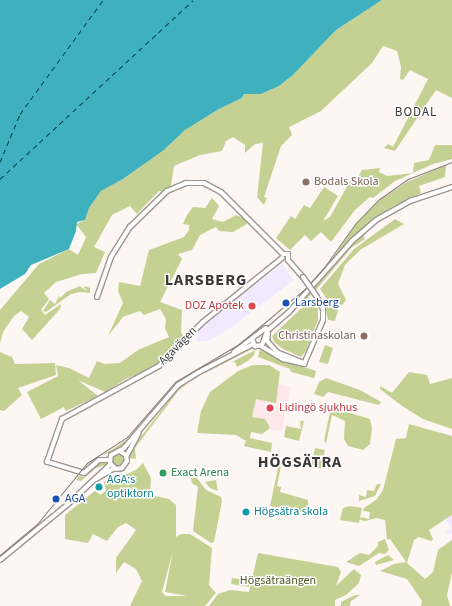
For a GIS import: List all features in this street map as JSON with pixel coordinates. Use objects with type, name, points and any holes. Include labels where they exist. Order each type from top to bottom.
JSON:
[{"type":"street","points":[[97,297],[111,257],[130,227],[167,191],[185,183],[204,183],[222,192],[283,256],[288,254],[288,260],[317,296],[322,306],[323,320],[304,364]]},
{"type":"street","points":[[277,352],[266,338],[280,320],[352,241],[376,220],[415,199],[452,187]]},
{"type":"street","name":"Agavägen","points":[[82,473],[46,462],[63,418],[160,366],[203,322],[283,256]]},
{"type":"street","points":[[82,473],[98,458],[121,452],[178,385],[259,335],[304,295]]},
{"type":"street","points":[[262,342],[267,330],[280,320]]},
{"type":"street","points":[[259,335],[262,342],[283,359],[304,364]]},
{"type":"street","points":[[252,339],[253,344]]},
{"type":"street","points":[[217,362],[253,344],[262,342],[277,352],[304,364]]},
{"type":"street","points":[[94,480],[114,468],[124,466],[144,426]]},
{"type":"street","points":[[121,452],[127,458]]},
{"type":"street","points":[[0,560],[94,480],[110,462],[111,455]]},
{"type":"street","points":[[82,473],[87,472],[101,459],[110,462],[114,468]]},
{"type":"shaded area","points":[[282,264],[294,280],[226,331],[208,341],[196,342],[199,329],[212,317]]},
{"type":"shaded area","name":"Lidingö sjukhus","points":[[278,384],[291,387],[282,431],[269,429],[250,418],[254,397]]},
{"type":"shaded area","points":[[452,515],[452,533],[448,535],[446,532],[451,528],[446,520]]},
{"type":"green space","points":[[382,0],[452,0],[452,98],[436,90],[395,151],[384,148],[388,144],[393,147],[428,79],[410,70],[403,80],[400,79],[401,67],[397,51],[383,46],[372,63],[321,111],[289,127],[292,135],[281,146],[264,197],[267,198],[264,205],[257,197],[263,143],[255,144],[245,153],[245,145],[233,137],[226,141],[222,151],[200,155],[174,166],[171,185],[163,192],[159,191],[137,214],[130,206],[112,215],[94,247],[105,252],[96,273],[82,274],[56,282],[44,293],[49,299],[41,310],[45,315],[61,304],[60,309],[32,340],[22,329],[29,317],[21,311],[14,316],[3,332],[0,344],[0,310],[39,264],[69,249],[78,255],[86,237],[76,224],[85,220],[89,208],[101,191],[123,179],[164,150],[185,130],[219,109],[242,98],[244,94],[261,94],[279,86],[293,75],[336,30]]},
{"type":"green space","points":[[435,145],[452,145],[452,159],[433,164],[413,173],[414,163],[429,160]]},
{"type":"green space","points":[[446,165],[445,177],[419,186],[421,193],[392,207],[365,226],[325,270],[357,222],[377,202],[407,182]]},
{"type":"green space","points":[[380,168],[379,172],[387,176],[413,173],[395,181],[373,198],[370,197],[355,210],[331,242],[321,232],[311,241],[305,235],[290,250],[276,238],[291,216],[295,219],[304,205],[310,208],[324,187],[338,196],[323,221],[330,217],[350,181],[356,180],[362,170]]},
{"type":"green space","points":[[212,198],[219,206],[212,219],[223,222],[236,215],[245,219],[247,224],[233,232],[219,231],[216,227],[200,235],[192,250],[178,254],[182,259],[160,302],[182,310],[181,332],[184,337],[158,365],[126,379],[105,392],[78,380],[98,396],[66,411],[64,407],[41,419],[27,392],[58,376],[56,365],[69,368],[89,378],[97,361],[104,364],[120,363],[138,350],[169,337],[165,328],[166,319],[160,309],[144,315],[140,311],[123,317],[108,336],[123,303],[118,291],[119,282],[140,286],[149,250],[184,237],[189,230],[189,225],[183,224],[187,215],[193,207],[205,208]]},
{"type":"green space","points":[[395,219],[404,224],[360,250],[345,265],[338,284],[346,300],[342,305],[327,299],[320,289],[354,249]]},
{"type":"green space","points":[[363,235],[365,239],[351,248],[316,290],[315,287],[347,251]]},
{"type":"green space","points":[[80,286],[85,290],[88,290],[84,288],[84,286],[90,288],[90,293],[80,292],[71,294],[46,312],[43,311],[50,300],[55,304],[59,296],[60,298],[66,292]]},
{"type":"green space","points":[[309,292],[311,295],[272,331],[268,342],[270,331]]},
{"type":"green space","points":[[312,298],[318,306],[318,320],[306,351],[301,357],[283,349],[274,342],[272,336]]},
{"type":"green space","points":[[323,299],[338,310],[335,321],[328,320]]},
{"type":"green space","points":[[325,345],[333,348],[328,364],[319,362]]},
{"type":"green space","points":[[250,347],[254,348],[200,376]]},
{"type":"green space","points":[[260,349],[283,360],[316,371],[314,378],[291,372],[290,369],[258,357]]},
{"type":"green space","points":[[255,350],[254,355],[248,361],[237,367],[235,362],[232,362]]},
{"type":"green space","points":[[0,352],[12,357],[15,364],[55,363],[56,375],[18,388],[22,395],[4,411],[0,410]]},
{"type":"green space","points":[[253,365],[269,365],[280,372],[276,403],[256,399],[252,417],[265,419],[270,428],[262,434],[251,432],[250,438],[272,443],[271,452],[244,446],[246,441],[236,435],[197,433],[201,411],[210,392],[238,371]]},
{"type":"green space","points":[[409,372],[427,375],[430,384],[452,378],[452,429],[423,419],[402,406],[380,389],[380,386],[392,393]]},
{"type":"green space","points":[[326,378],[360,390],[381,402],[379,405],[328,392],[323,397],[314,394],[319,382]]},
{"type":"green space","points":[[189,382],[179,390],[135,448],[136,459],[129,458],[135,444],[179,388]]},
{"type":"green space","points":[[330,412],[347,412],[370,419],[372,428],[370,444],[363,450],[348,446],[344,439],[345,421],[332,415],[326,443],[324,441]]},
{"type":"green space","points":[[300,421],[304,421],[299,441],[284,437],[286,426],[301,429]]},
{"type":"green space","points":[[409,424],[452,436],[452,515],[429,530],[433,539],[431,541],[419,537],[414,540],[407,563],[425,579],[433,572],[438,550],[452,540],[452,572],[447,595],[450,606],[421,606],[422,601],[407,579],[380,571],[394,564],[406,562],[390,539],[387,540],[385,520],[376,518],[366,521],[360,520],[361,517],[369,519],[370,512],[363,511],[364,508],[377,499],[383,490],[396,439],[406,438]]},
{"type":"green space","points":[[129,438],[119,450],[102,455],[113,449]]},
{"type":"green space","points":[[315,448],[325,450],[321,469],[311,466]]},
{"type":"green space","points":[[118,454],[122,456],[124,460],[122,464],[118,466],[114,464],[112,460],[114,456]]},
{"type":"green space","points":[[99,461],[107,462],[108,464],[96,468],[81,481],[76,480],[79,476],[84,477],[88,474]]},
{"type":"green space","points":[[143,463],[151,478],[150,495],[169,499],[176,505],[176,537],[181,534],[190,534],[212,548],[209,585],[216,593],[205,606],[130,606],[142,581],[136,569],[124,562],[116,573],[116,558],[136,530],[126,523],[118,527],[107,541],[93,534],[88,543],[65,539],[65,515],[96,490],[100,495],[106,491],[104,482],[117,474],[125,475],[136,470]],"holes":[[[173,551],[165,592],[187,596],[166,596],[162,592]]]},
{"type":"green space","points":[[281,466],[277,486],[281,487],[280,492],[308,500],[308,511],[299,512],[270,506],[278,468]]},
{"type":"green space","points":[[191,478],[197,478],[206,490],[221,497],[222,501],[214,542],[211,543],[193,531],[198,487],[192,483]]},
{"type":"green space","points":[[216,480],[218,491],[210,488],[205,482]]},
{"type":"green space","points":[[377,484],[381,484],[375,496],[359,501],[359,495],[366,497],[367,490],[374,491]]},
{"type":"green space","points":[[350,506],[362,508],[359,523],[340,520],[343,508]]},
{"type":"green space","points":[[385,539],[389,550],[385,554],[379,553],[359,566],[346,562],[360,553],[369,555],[378,546],[378,542]]},
{"type":"green space","name":"Högsätraängen","points":[[258,553],[338,567],[341,572],[336,586],[354,569],[361,575],[359,583],[346,595],[335,600],[335,606],[209,606],[218,594],[230,590],[249,592]]},
{"type":"green space","points":[[388,555],[394,560],[376,565],[375,562]]},
{"type":"green space","points":[[232,578],[250,581],[249,587],[231,584]]},
{"type":"green space","points":[[355,595],[360,595],[351,601],[350,606],[341,606],[341,602]]},
{"type":"water","points":[[0,0],[382,0],[336,30],[293,75],[279,86],[261,94],[244,94],[242,98],[219,109],[185,130],[164,150],[123,179],[101,191],[89,208],[85,220],[77,222],[76,231],[69,249],[31,265],[25,274],[0,289]]},
{"type":"ferry route","points":[[0,162],[20,114],[103,0]]},
{"type":"ferry route","points":[[0,179],[193,0]]},
{"type":"tram line","points":[[0,555],[37,524],[87,463],[127,437],[175,382],[239,344],[306,288],[323,269],[355,224],[378,200],[408,179],[452,162]]},
{"type":"place","name":"Bodals Skola","points":[[306,182]]},
{"type":"place","name":"Larsberg","points":[[286,303]]},
{"type":"place","name":"DOZ Apotek","points":[[252,306]]},
{"type":"place","name":"Christinaskolan","points":[[364,336]]},
{"type":"place","name":"Lidingö sjukhus","points":[[270,408]]},
{"type":"place","name":"Exact Arena","points":[[163,473]]},
{"type":"place","name":"AGA:s optiktorn","points":[[99,487]]},
{"type":"place","name":"AGA","points":[[56,499]]},
{"type":"place","name":"Högsätra skola","points":[[246,512]]},
{"type":"district","name":"BODAL","points":[[416,112]]},
{"type":"district","name":"LARSBERG","points":[[206,280]]},
{"type":"district","name":"HÖGSÄTRA","points":[[300,462]]}]
